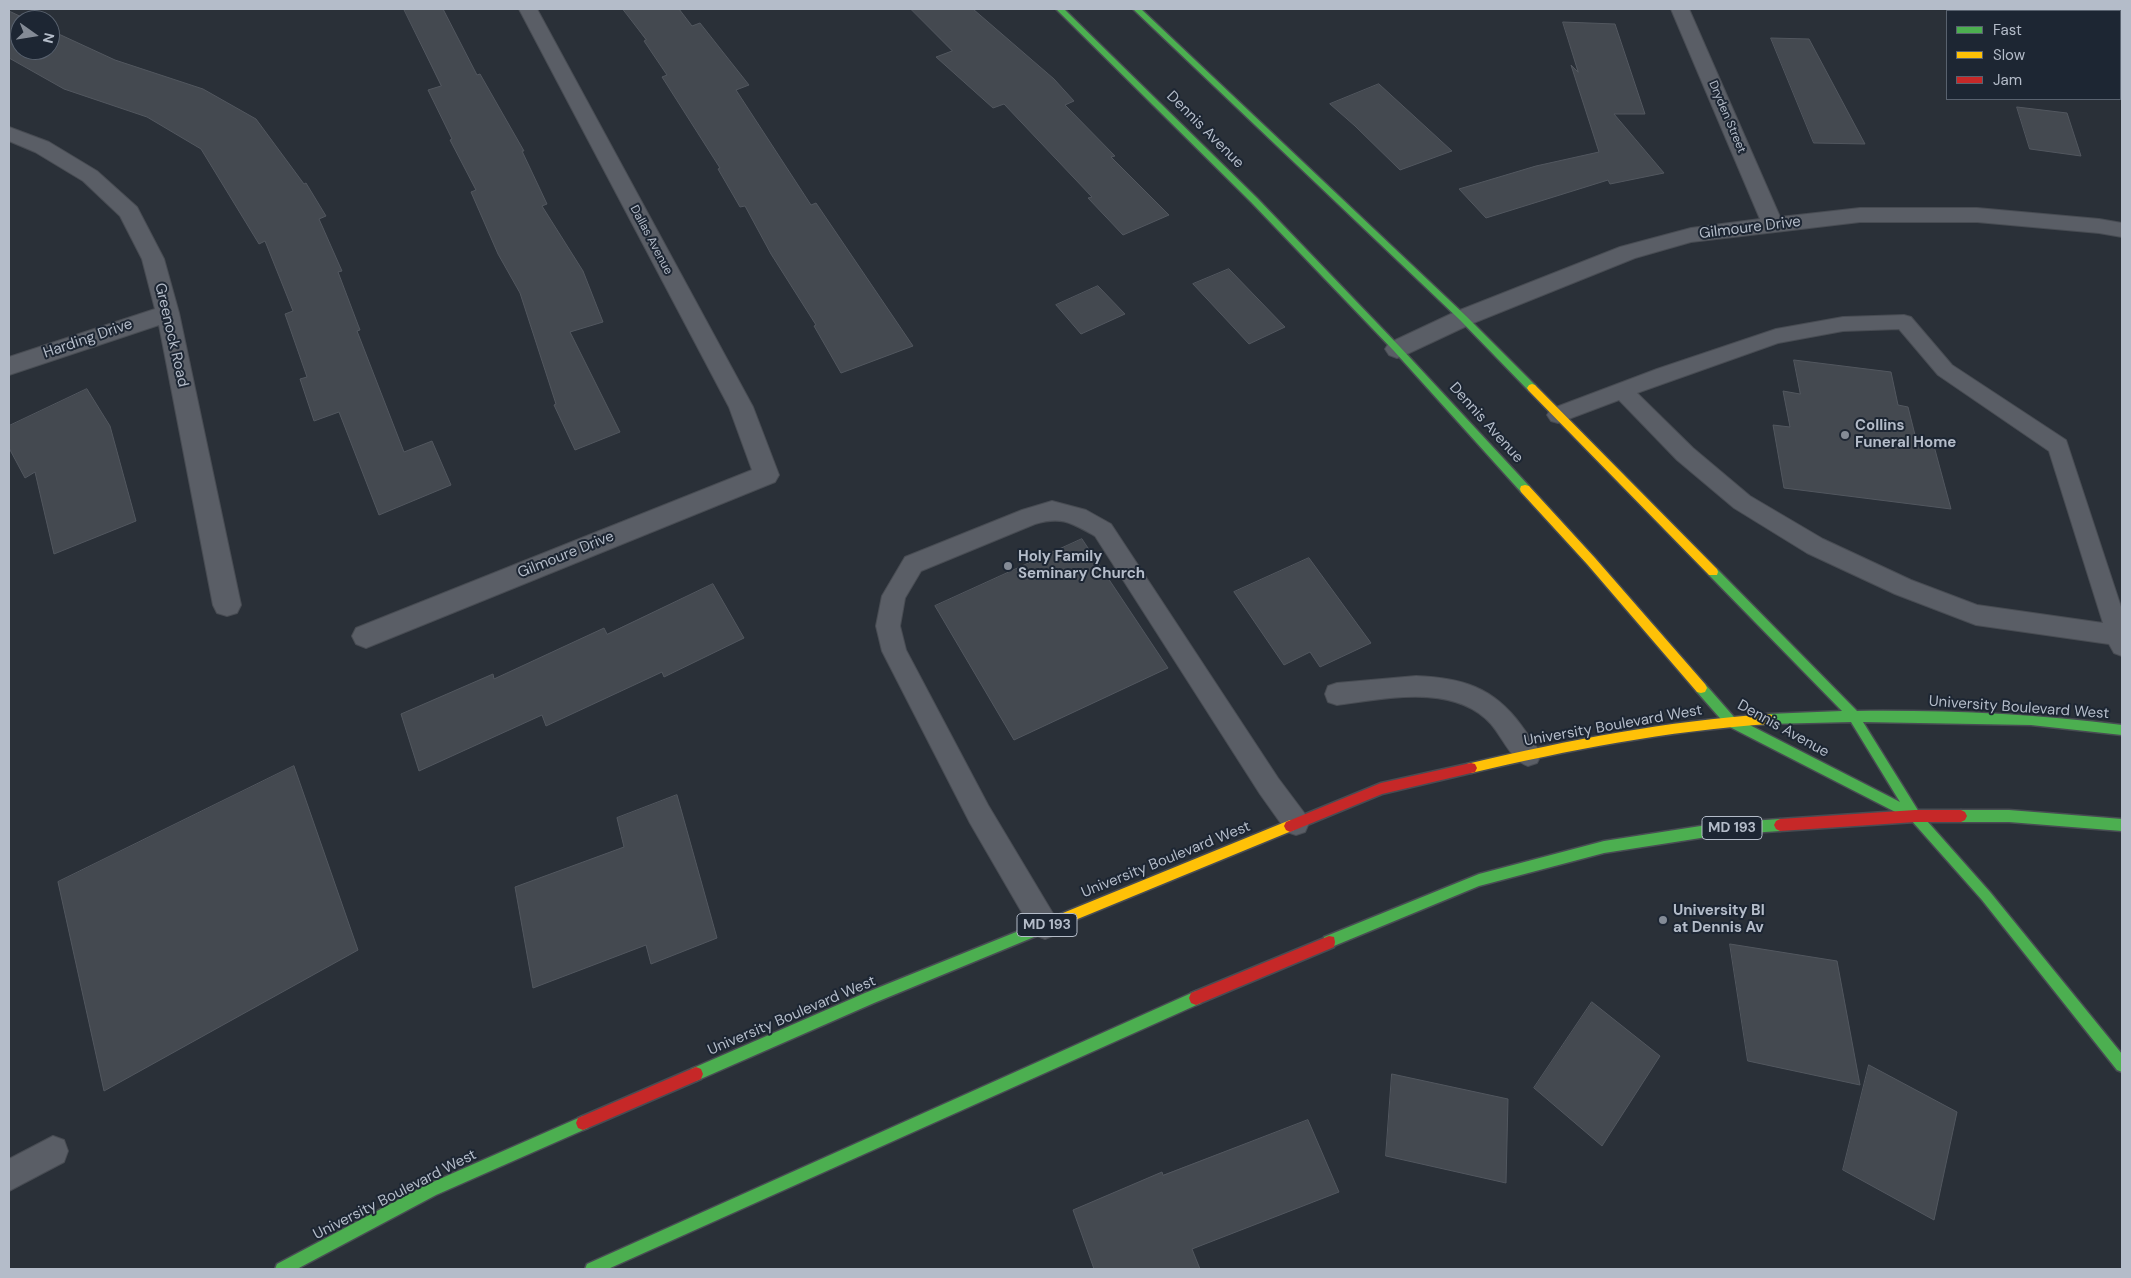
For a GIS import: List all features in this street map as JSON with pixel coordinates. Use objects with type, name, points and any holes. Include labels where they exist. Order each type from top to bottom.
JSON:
[{"type":"street","name":"Dallas Avenue","points":[[528,9],[741,407],[766,475]]},
{"type":"street","name":"Dennis Avenue","points":[[1060,9],[1254,200],[1397,349],[1591,561],[1730,721],[1915,816]]},
{"type":"street","name":"Dennis Avenue","points":[[1137,9],[1463,318],[1799,658],[1853,716],[1915,816],[1986,896],[2122,1065]]},
{"type":"street","name":"Dryden Street","points":[[1680,9],[1773,225]]},
{"type":"street","name":"Greenock Road","points":[[9,134],[42,147],[90,176],[129,212],[153,259],[168,313],[227,605]]},
{"type":"street","name":"Gilmoure Drive","points":[[1397,349],[1463,318],[1628,252],[1690,235],[1860,215],[1977,215],[2099,226],[2122,230]]},
{"type":"street","name":"Harding Drive","points":[[9,366],[168,313]]},
{"type":"street","name":"Gilmoure Drive","points":[[366,636],[766,475]]},
{"type":"street","name":"University Boulevard West","points":[[282,1269],[431,1190],[870,998],[1380,789],[1564,746],[1730,721],[1921,715],[2033,720],[2122,730]]},
{"type":"street","name":"MD 193","points":[[592,1269],[627,1261],[1211,991],[1479,880],[1604,847],[1720,829],[1915,816],[2010,816],[2122,825]]},
{"type":"lane","points":[[1558,415],[1623,390],[1776,336],[1843,324],[1904,322],[1945,370],[2058,446],[2120,640],[1976,615],[1903,587],[1815,546],[1742,502],[1685,454],[1623,390]]},
{"type":"lane","points":[[1045,926],[979,814],[894,651],[888,626],[894,596],[914,564],[1030,516],[1052,510],[1078,516],[1103,530],[1269,786],[1296,823]]},
{"type":"lane","points":[[1337,694],[1404,687],[1444,689],[1470,694],[1494,711],[1528,755]]},
{"type":"lane","points":[[9,1176],[54,1151]]},
{"type":"building","points":[[404,9],[443,9],[477,75],[480,74],[524,151],[522,151],[547,204],[542,206],[583,271],[603,322],[570,332],[620,432],[575,450],[554,405],[556,404],[520,293],[498,254],[471,192],[476,190],[450,140],[452,139],[428,90],[441,86]]},
{"type":"building","points":[[623,9],[679,9],[692,26],[700,23],[749,85],[736,90],[811,205],[816,203],[913,346],[841,373],[814,326],[816,325],[771,254],[745,206],[740,207],[718,169],[720,168],[662,77],[667,75],[644,41],[646,40]]},
{"type":"building","points":[[911,9],[973,9],[1054,79],[1074,101],[1065,105],[1115,156],[1111,157],[1169,215],[1123,235],[1088,198],[1092,197],[1004,104],[993,108],[936,57],[952,51]]},
{"type":"building","points":[[9,11],[10,59],[9,58]]},
{"type":"building","points":[[1563,22],[1615,24],[1645,114],[1614,114],[1664,173],[1610,184],[1608,180],[1486,218],[1459,189],[1536,166],[1599,152],[1571,65],[1578,72]]},
{"type":"building","points":[[60,35],[115,60],[203,89],[256,119],[304,184],[306,183],[326,216],[319,219],[342,271],[338,272],[360,330],[357,331],[404,452],[432,441],[451,485],[379,515],[339,412],[314,421],[300,379],[307,377],[285,314],[293,311],[265,241],[259,244],[201,149],[147,117],[64,89],[13,60],[60,60]]},
{"type":"building","points":[[1771,38],[1809,39],[1865,144],[1814,143]]},
{"type":"building","points":[[1379,84],[1452,151],[1400,170],[1330,104]]},
{"type":"building","points":[[2017,107],[2067,113],[2081,156],[2030,149]]},
{"type":"building","points":[[1229,269],[1285,327],[1249,344],[1193,284]]},
{"type":"building","points":[[1098,286],[1125,314],[1081,334],[1056,305]]},
{"type":"building","name":"Collins Funeral Home","points":[[1794,360],[1891,372],[1898,405],[1908,407],[1917,443],[1934,446],[1951,509],[1784,488],[1773,425],[1790,427],[1783,391],[1800,394]]},
{"type":"building","points":[[87,389],[110,426],[136,521],[54,554],[35,472],[25,478],[9,448],[9,426]]},
{"type":"building","points":[[1082,539],[1168,668],[1014,740],[935,606]]},
{"type":"building","points":[[1309,558],[1371,643],[1320,667],[1310,652],[1284,665],[1234,592]]},
{"type":"building","points":[[713,584],[744,638],[664,677],[662,672],[546,726],[542,715],[419,771],[401,714],[493,674],[494,679],[604,628],[607,634]]},
{"type":"building","points":[[294,766],[358,950],[104,1091],[58,882]]},
{"type":"building","points":[[677,795],[717,938],[651,964],[646,945],[533,988],[515,887],[624,847],[617,818]]},
{"type":"building","points":[[1730,944],[1837,961],[1860,1085],[1748,1061]]},
{"type":"building","points":[[1592,1002],[1660,1056],[1602,1146],[1534,1088]]},
{"type":"building","points":[[1869,1065],[1957,1112],[1934,1220],[1843,1170]]},
{"type":"building","points":[[1392,1074],[1508,1099],[1506,1183],[1386,1156]]},
{"type":"building","points":[[1308,1120],[1339,1192],[1192,1249],[1200,1269],[1094,1269],[1073,1210],[1162,1172],[1163,1175]]},
{"type":"traffic: fast","points":[[1060,9],[1254,200],[1397,349],[1525,489]]},
{"type":"traffic: fast","points":[[1137,9],[1463,318],[1532,388]]},
{"type":"traffic: fast","points":[[1713,572],[1853,715],[1915,816],[1986,896],[2122,1065]]},
{"type":"traffic: fast","points":[[1701,688],[1730,721],[1915,816]]},
{"type":"traffic: fast","points":[[1768,719],[1867,716],[1998,718],[2122,730]]},
{"type":"traffic: fast","points":[[1961,816],[2009,816],[2122,825]]},
{"type":"traffic: fast","points":[[1329,942],[1479,880],[1604,847],[1720,829],[1780,825]]},
{"type":"traffic: fast","points":[[696,1074],[870,998],[1046,926]]},
{"type":"traffic: fast","points":[[592,1269],[1196,998]]},
{"type":"traffic: fast","points":[[282,1269],[431,1190],[583,1123]]},
{"type":"traffic: slow","points":[[1532,388],[1713,572]]},
{"type":"traffic: slow","points":[[1525,489],[1591,561],[1701,688]]},
{"type":"traffic: slow","points":[[1471,768],[1544,751],[1618,737],[1693,726],[1768,719]]},
{"type":"traffic: slow","points":[[1046,926],[1290,826]]},
{"type":"traffic: jam","points":[[1290,826],[1381,789],[1471,768]]},
{"type":"traffic: jam","points":[[1780,825],[1915,816],[1961,816]]},
{"type":"traffic: jam","points":[[1196,998],[1329,942]]},
{"type":"traffic: jam","points":[[583,1123],[696,1074]]},
{"type":"place","name":"Collins Funeral Home","points":[[1845,435]]},
{"type":"place","name":"Holy Family Seminary Church","points":[[1008,566]]},
{"type":"place","name":"University Bl at Dennis Av","points":[[1663,920]]}]
